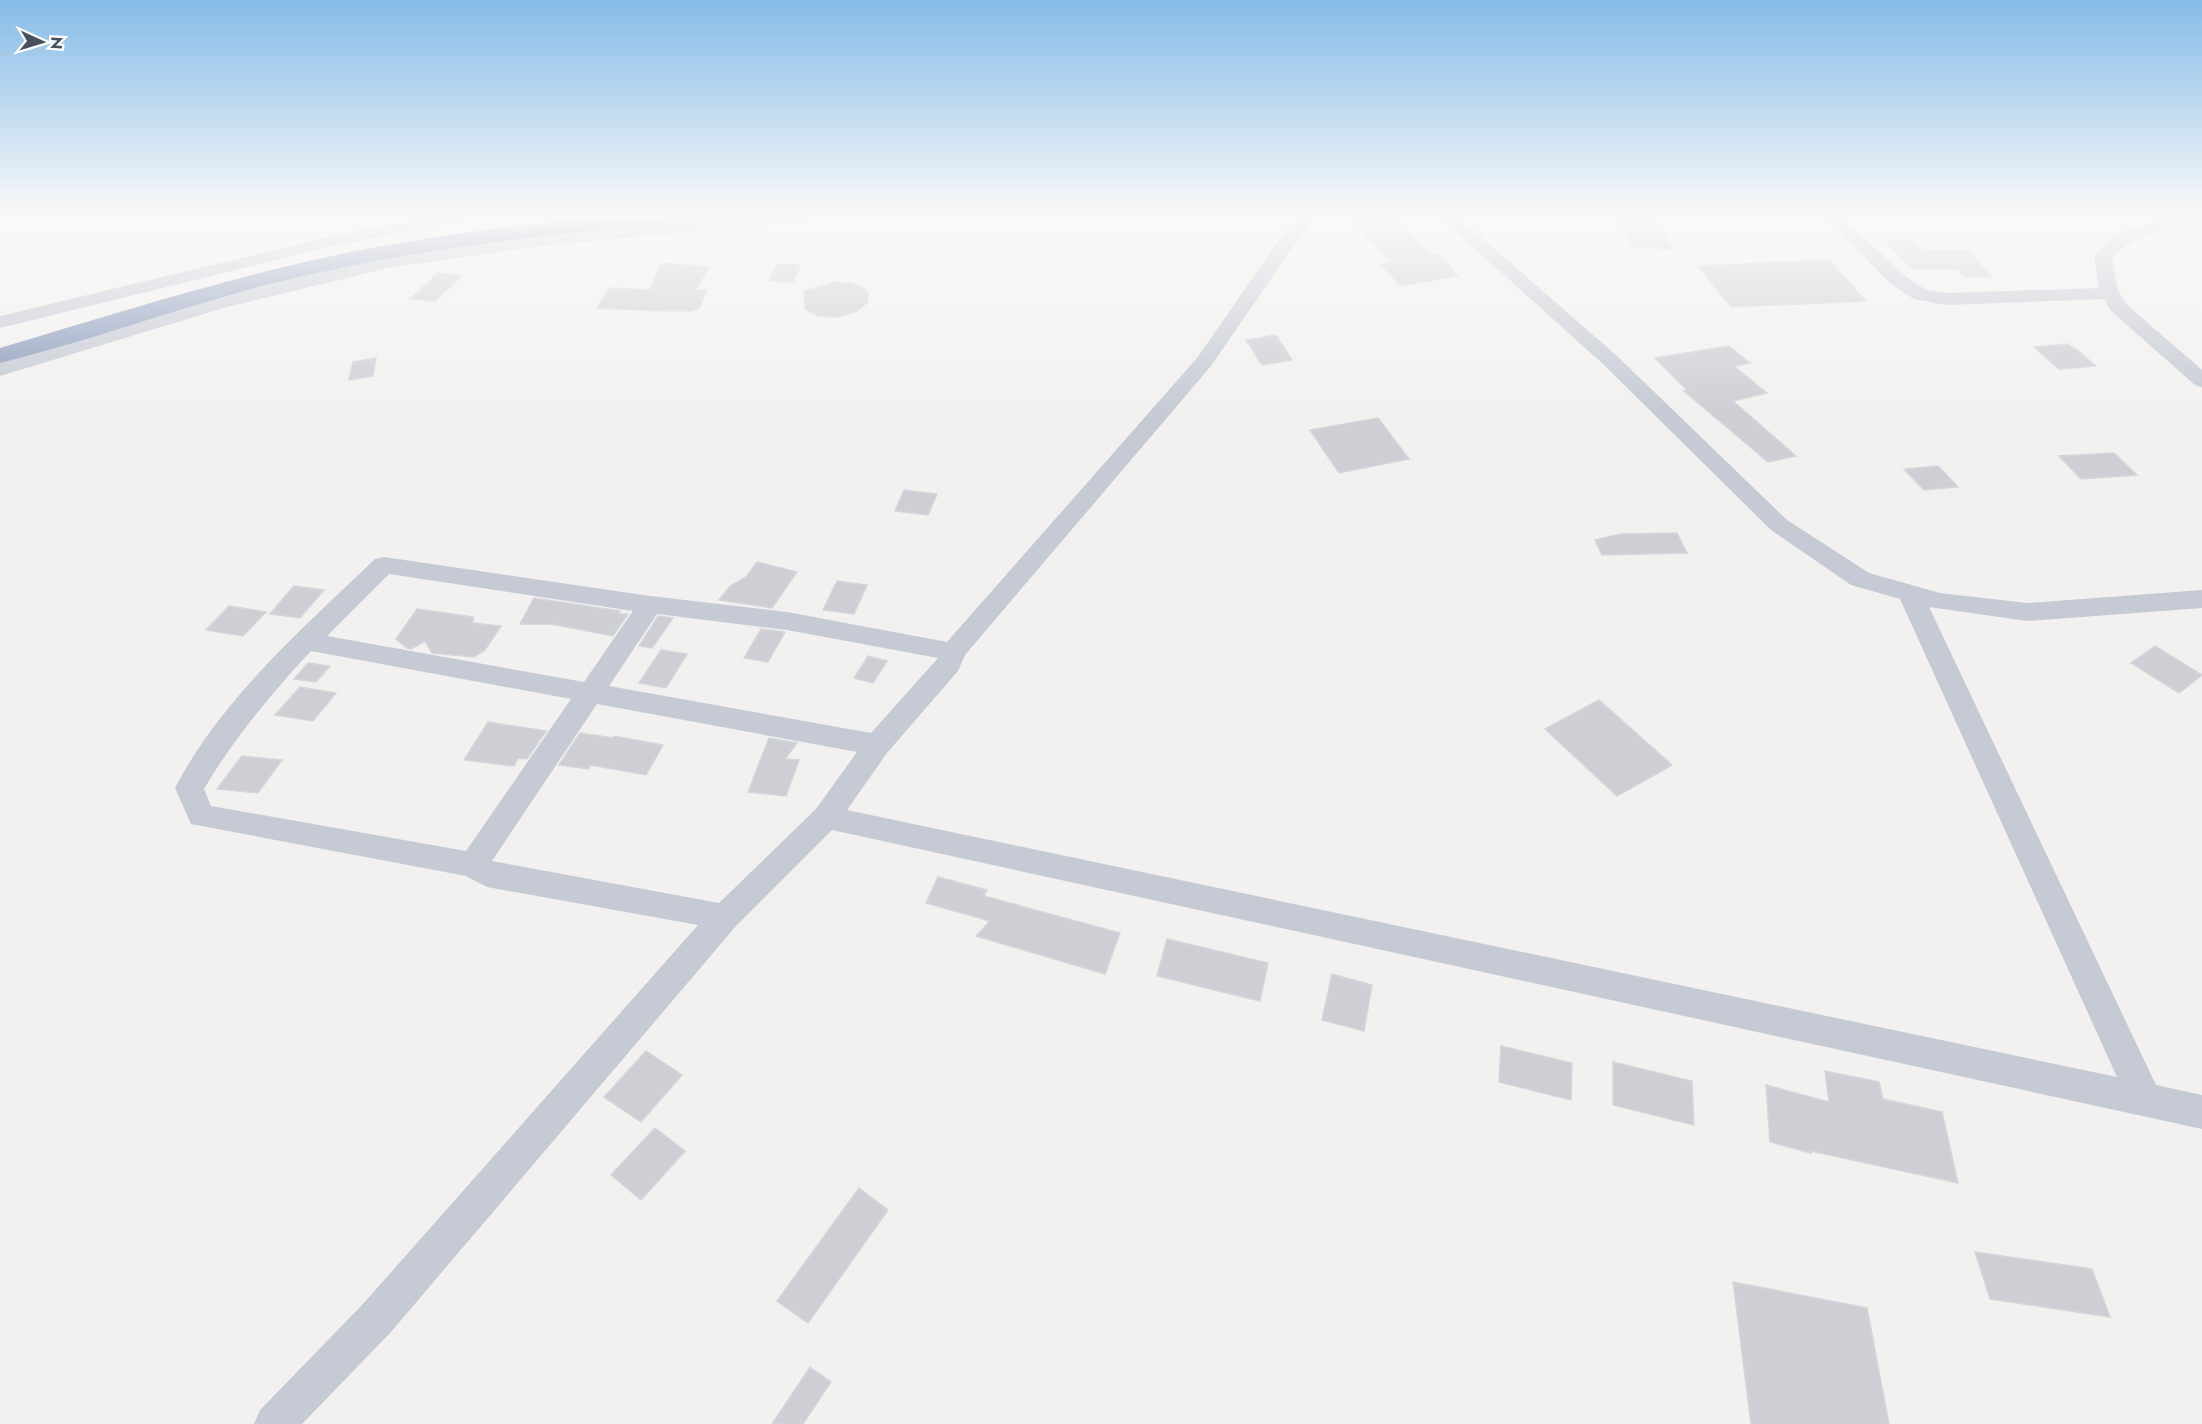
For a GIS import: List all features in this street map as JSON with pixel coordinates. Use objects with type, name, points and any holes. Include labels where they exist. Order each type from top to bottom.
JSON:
[{"type":"highway","points":[[0,343],[212,280]]},
{"type":"highway","points":[[0,356],[174,303],[262,280]]},
{"type":"street","points":[[0,322],[171,280]]},
{"type":"street","points":[[0,370],[196,309],[322,280]]},
{"type":"street","points":[[274,1424],[377,1318],[725,917],[826,817],[878,746],[949,664],[953,652],[1204,362],[1260,280]]},
{"type":"street","points":[[1520,280],[1610,360],[1779,525],[1860,579],[1940,602],[2027,612],[2202,599]]},
{"type":"street","points":[[1899,280],[1921,295],[1946,299],[2111,293]]},
{"type":"street","points":[[2108,280],[2118,307],[2202,381]]},
{"type":"street","points":[[725,917],[486,874],[473,865],[201,816],[189,788],[210,751],[305,641],[384,565],[650,605],[787,621],[953,652]]},
{"type":"street","points":[[1910,594],[2145,1100]]},
{"type":"street","points":[[473,865],[650,605]]},
{"type":"street","points":[[305,641],[587,695],[878,746]]},
{"type":"street","points":[[826,817],[2202,1112]]},
{"type":"building","points":[[430,280],[456,280],[435,301],[410,299]]},
{"type":"building","points":[[654,280],[701,280],[695,290],[706,290],[700,307],[692,311],[597,308],[610,288],[649,290]]},
{"type":"building","points":[[769,280],[794,280],[793,282]]},
{"type":"building","points":[[1396,280],[1433,280],[1401,286]]},
{"type":"building","points":[[1710,280],[1847,280],[1866,301],[1731,307]]},
{"type":"building","points":[[835,282],[852,283],[865,289],[868,293],[867,303],[856,312],[837,317],[818,316],[805,309],[804,291]]},
{"type":"building","points":[[1276,335],[1292,360],[1262,365],[1246,340]]},
{"type":"building","points":[[2067,344],[2096,366],[2059,369],[2034,347]]},
{"type":"building","points":[[1729,346],[1750,363],[1734,366],[1767,393],[1733,401],[1796,456],[1768,462],[1684,391],[1687,390],[1655,358]]},
{"type":"building","points":[[376,358],[373,376],[349,380],[353,362]]},
{"type":"building","points":[[1378,418],[1409,459],[1339,473],[1310,430]]},
{"type":"building","points":[[2114,453],[2137,475],[2081,479],[2059,456]]},
{"type":"building","points":[[1938,466],[1958,487],[1924,490],[1904,469]]},
{"type":"building","points":[[904,490],[937,494],[928,515],[895,511]]},
{"type":"building","points":[[1677,533],[1687,553],[1602,555],[1595,540],[1620,534]]},
{"type":"building","points":[[757,562],[797,572],[772,608],[719,600],[730,586],[746,577]]},
{"type":"building","points":[[837,581],[867,585],[854,614],[823,610]]},
{"type":"building","points":[[294,586],[324,590],[300,618],[270,614]]},
{"type":"building","points":[[534,598],[628,614],[613,636],[551,624],[520,624]]},
{"type":"building","points":[[229,606],[266,612],[243,636],[206,630]]},
{"type":"building","points":[[417,609],[473,617],[473,623],[501,626],[485,650],[474,657],[432,653],[425,641],[411,649],[396,639]]},
{"type":"building","points":[[658,616],[673,618],[652,648],[639,646]]},
{"type":"building","points":[[761,629],[785,632],[768,662],[744,658]]},
{"type":"building","points":[[2155,646],[2202,675],[2179,693],[2131,663]]},
{"type":"building","points":[[661,650],[687,654],[666,688],[639,683]]},
{"type":"building","points":[[868,656],[887,661],[873,683],[854,678]]},
{"type":"building","points":[[308,663],[330,666],[316,682],[294,679]]},
{"type":"building","points":[[300,687],[336,693],[313,721],[275,715]]},
{"type":"building","points":[[1599,700],[1672,765],[1617,796],[1545,729]]},
{"type":"building","points":[[488,722],[546,731],[527,759],[518,758],[514,766],[464,760]]},
{"type":"building","points":[[580,733],[613,738],[614,736],[663,745],[646,775],[591,765],[588,769],[559,765]]},
{"type":"building","points":[[769,738],[797,743],[785,759],[799,760],[786,796],[748,792]]},
{"type":"building","points":[[242,756],[282,760],[258,793],[217,789]]},
{"type":"building","points":[[938,877],[987,890],[984,896],[1120,933],[1105,974],[976,936],[990,921],[926,903]]},
{"type":"building","points":[[1167,939],[1268,963],[1260,1001],[1157,976]]},
{"type":"building","points":[[1332,974],[1372,985],[1364,1031],[1322,1020]]},
{"type":"building","points":[[1501,1046],[1572,1063],[1571,1100],[1499,1082]]},
{"type":"building","points":[[646,1051],[682,1075],[641,1122],[604,1097]]},
{"type":"building","points":[[1613,1062],[1692,1081],[1694,1125],[1613,1105]]},
{"type":"building","points":[[1825,1071],[1879,1082],[1883,1099],[1942,1112],[1958,1183],[1811,1151],[1811,1153],[1770,1142],[1766,1085],[1829,1102]]},
{"type":"building","points":[[655,1128],[685,1151],[641,1200],[611,1175]]},
{"type":"building","points":[[859,1188],[888,1210],[808,1323],[777,1301]]},
{"type":"building","points":[[1975,1252],[2092,1269],[2110,1317],[1990,1299]]},
{"type":"building","points":[[1733,1282],[1867,1308],[1889,1424],[1751,1424]]},
{"type":"building","points":[[810,1367],[831,1382],[803,1424],[772,1424]]}]
